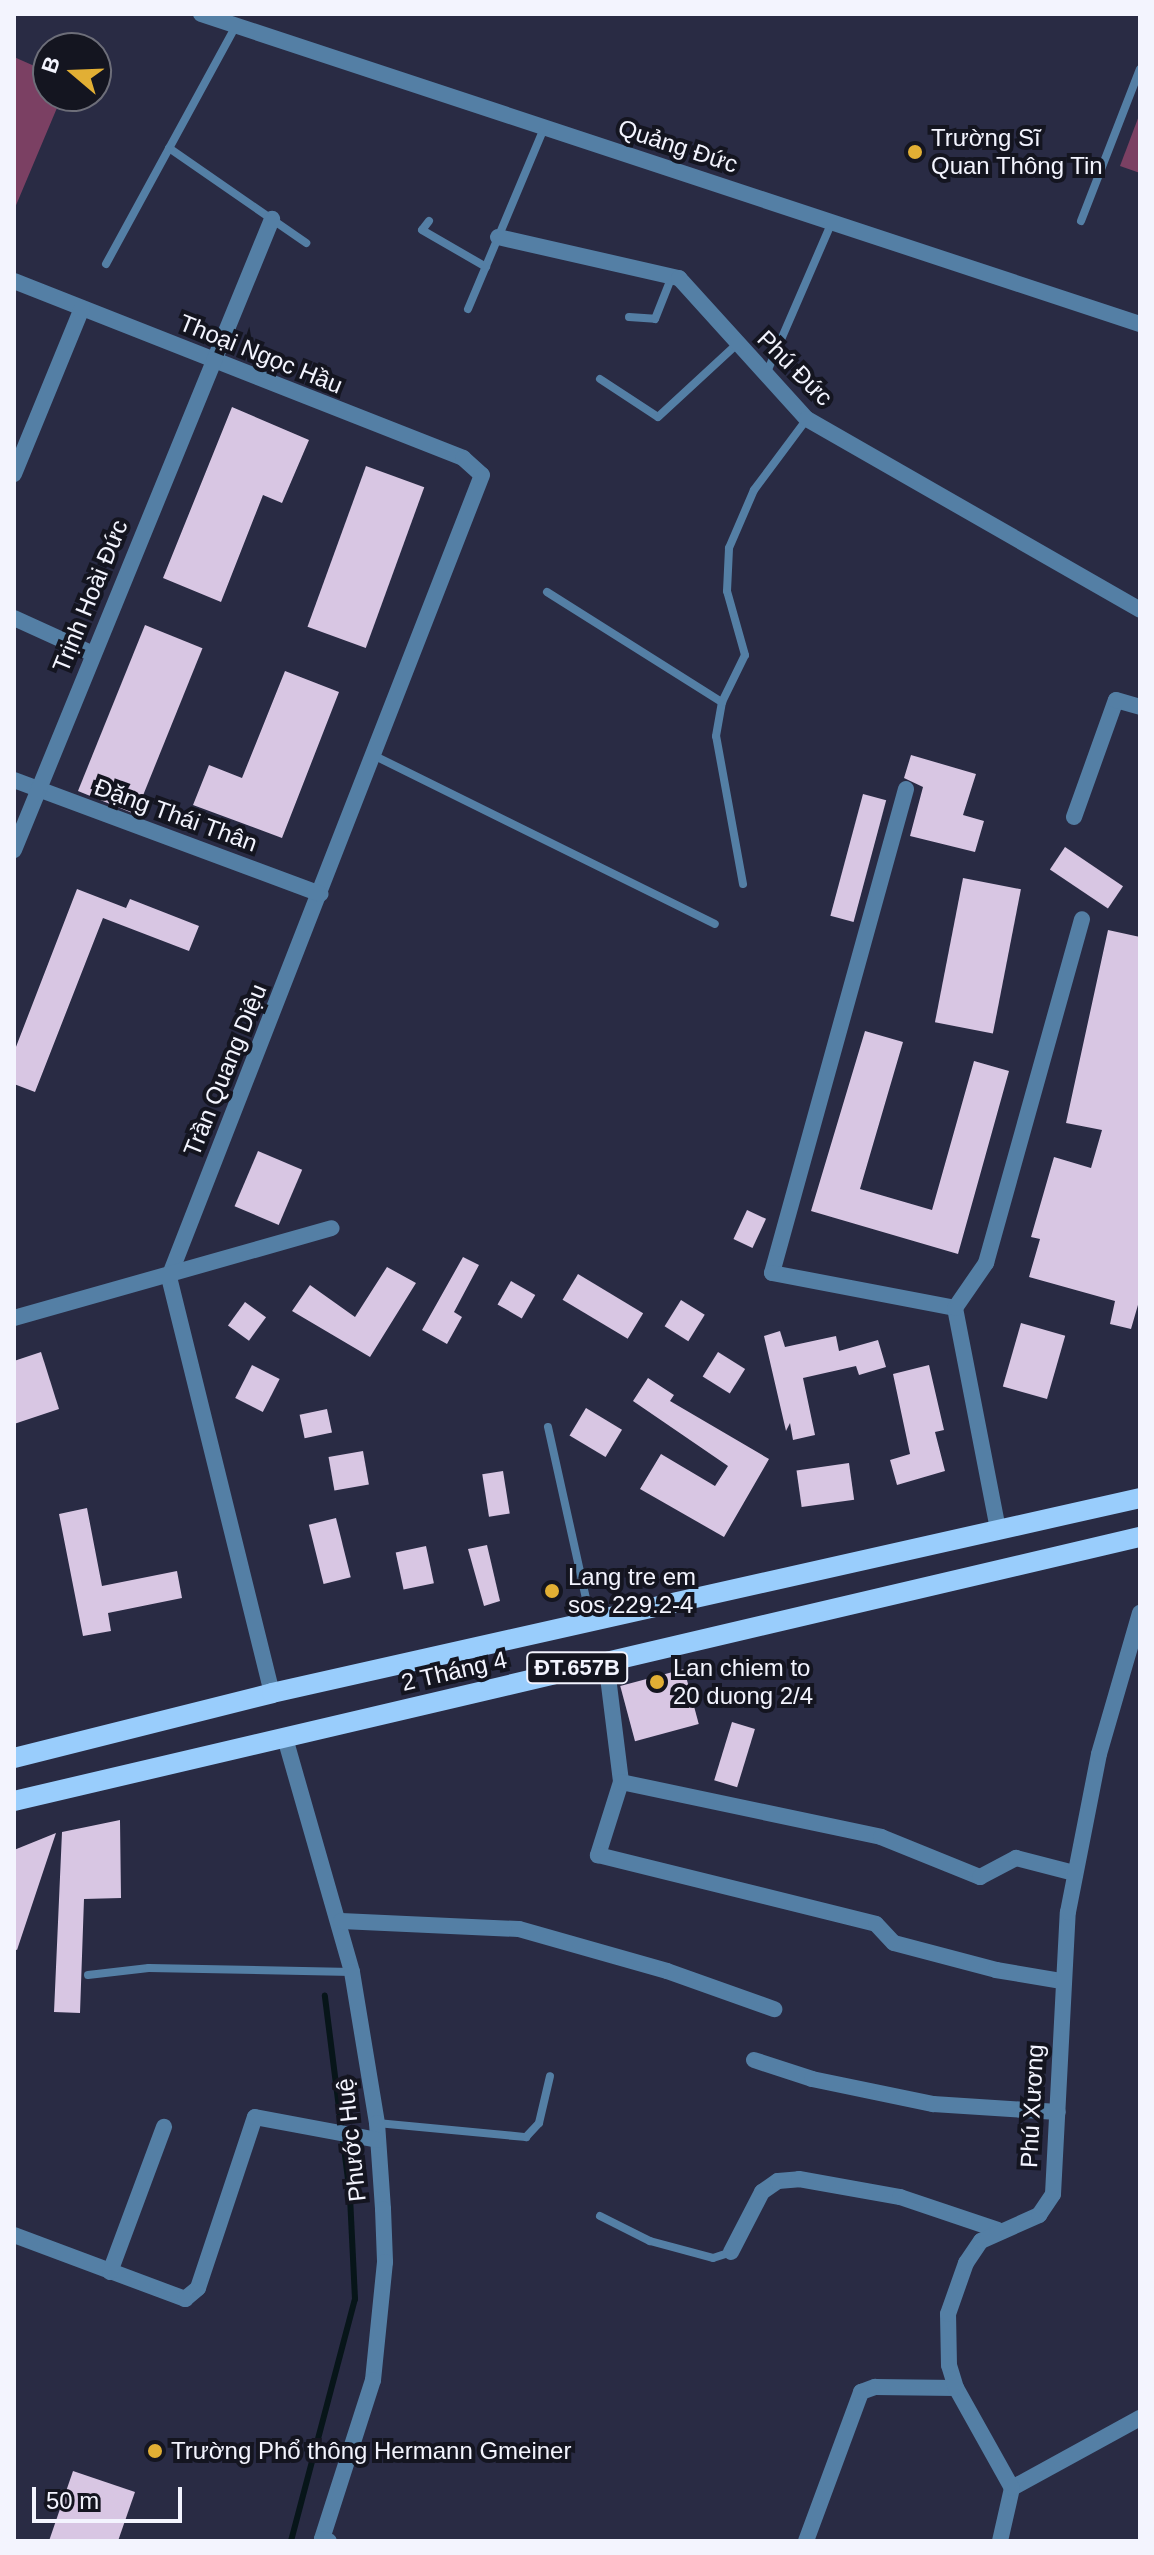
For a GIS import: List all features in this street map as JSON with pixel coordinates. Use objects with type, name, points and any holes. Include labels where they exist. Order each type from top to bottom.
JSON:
[{"type":"main road","name":"2 Tháng 4","points":[[14,1758],[272,1693],[1140,1498]]},
{"type":"main road","name":"2 Tháng 4","points":[[14,1801],[1140,1537]]},
{"type":"street","name":"Quảng Đức","points":[[201,14],[1140,324]]},
{"type":"street","name":"Trịnh Hoài Đức","points":[[14,850],[272,219]]},
{"type":"street","points":[[498,237],[672,276]]},
{"type":"street","name":"Phú Đức","points":[[672,276],[807,419],[1140,610]]},
{"type":"street","name":"Thoại Ngọc Hầu","points":[[14,281],[463,458],[479,469],[481,480]]},
{"type":"street","points":[[14,474],[19,446],[82,308]]},
{"type":"street","name":"Trần Quang Diệu","points":[[169,1277],[481,480]]},
{"type":"street","points":[[14,618],[93,654]]},
{"type":"street","points":[[1074,817],[1116,700],[1140,707]]},
{"type":"street","name":"Đặng Thái Thân","points":[[14,780],[321,894]]},
{"type":"street","points":[[906,789],[772,1273],[955,1308]]},
{"type":"street","points":[[998,1530],[955,1308],[986,1263],[1082,919]]},
{"type":"street","points":[[14,1318],[169,1277],[332,1228]]},
{"type":"street","points":[[169,1277],[272,1693]]},
{"type":"street","name":"Phú Xương","points":[[1012,2488],[979,2437],[956,2388],[946,2335],[954,2291],[981,2241],[1048,2207],[1058,2112],[1062,1981],[1074,1873],[1099,1754],[1140,1613]]},
{"type":"street","points":[[606,1661],[621,1782],[598,1855],[876,1924],[894,1943],[996,1970],[1062,1981]]},
{"type":"street","name":"Phước Huệ","points":[[285,1738],[341,1921],[352,1972],[378,2132],[385,2262],[381,2325],[356,2441],[324,2540]]},
{"type":"street","points":[[621,1782],[881,1837],[980,1877],[1016,1858],[1074,1873]]},
{"type":"street","points":[[341,1921],[519,1929],[653,1966],[774,2009]]},
{"type":"street","points":[[754,2060],[812,2079],[933,2104],[1058,2112]]},
{"type":"street","points":[[14,2235],[176,2297],[193,2296],[255,2117],[378,2132]]},
{"type":"street","points":[[110,2272],[164,2127]]},
{"type":"street","points":[[731,2252],[762,2192],[778,2181],[799,2179],[900,2197],[998,2230]]},
{"type":"street","points":[[806,2541],[861,2392],[875,2387],[956,2388]]},
{"type":"street","points":[[1000,2541],[1012,2488],[1140,2418]]},
{"type":"lane","points":[[106,264],[236,25]]},
{"type":"lane","points":[[1081,221],[1140,69]]},
{"type":"lane","points":[[468,309],[544,128]]},
{"type":"lane","points":[[169,148],[306,243]]},
{"type":"lane","points":[[429,221],[422,230],[486,267]]},
{"type":"lane","points":[[765,377],[832,222]]},
{"type":"lane","points":[[629,317],[655,319],[672,276]]},
{"type":"lane","points":[[600,379],[658,417],[737,344]]},
{"type":"lane","points":[[743,884],[719,776],[716,736],[722,702],[745,655],[727,591],[732,531],[754,490],[807,419]]},
{"type":"lane","points":[[547,592],[722,702]]},
{"type":"lane","points":[[375,756],[715,924]]},
{"type":"lane","points":[[548,1427],[591,1622]]},
{"type":"lane","points":[[88,1975],[149,1968],[352,1972]]},
{"type":"lane","points":[[378,2132],[526,2137],[539,2123],[550,2076]]},
{"type":"lane","points":[[600,2216],[675,2248],[713,2258],[731,2252]]},
{"type":"shaded area","points":[[14,57],[32,65],[32,112],[55,112],[14,210]]},
{"type":"shaded area","points":[[1140,113],[1140,173],[1120,166]]},
{"type":"building","points":[[232,407],[309,440],[282,503],[263,495],[221,602],[163,578]]},
{"type":"building","points":[[366,466],[424,487],[366,648],[308,627]]},
{"type":"building","points":[[145,625],[202,648],[135,814],[78,791]]},
{"type":"building","points":[[285,671],[339,692],[282,838],[193,805],[209,765],[242,778]]},
{"type":"building","points":[[911,755],[976,774],[963,815],[984,821],[975,852],[910,836],[923,787],[904,778]]},
{"type":"building","points":[[863,794],[886,800],[854,922],[830,916]]},
{"type":"building","points":[[1065,847],[1123,886],[1108,909],[1050,869]]},
{"type":"building","points":[[963,878],[1021,889],[993,1034],[935,1022]]},
{"type":"building","points":[[77,889],[126,908],[130,899],[199,926],[189,951],[103,918],[35,1092],[14,1084],[14,1052]]},
{"type":"building","points":[[1108,930],[1140,937],[1140,1298],[1131,1329],[1110,1324],[1115,1301],[1029,1277],[1040,1239],[1031,1237],[1054,1157],[1091,1168],[1102,1130],[1066,1123]]},
{"type":"building","points":[[865,1031],[903,1042],[860,1189],[932,1210],[974,1061],[1009,1071],[958,1254],[811,1211]]},
{"type":"building","points":[[258,1151],[302,1170],[279,1225],[235,1206]]},
{"type":"building","points":[[747,1210],[766,1219],[753,1248],[733,1239]]},
{"type":"building","points":[[463,1257],[479,1265],[454,1312],[462,1317],[447,1344],[422,1330]]},
{"type":"building","points":[[387,1267],[416,1283],[370,1357],[292,1311],[310,1285],[355,1317]]},
{"type":"building","points":[[578,1274],[643,1313],[628,1339],[563,1300]]},
{"type":"building","points":[[511,1281],[535,1295],[522,1318],[497,1304]]},
{"type":"building","points":[[681,1300],[705,1315],[688,1341],[665,1326]]},
{"type":"building","points":[[245,1302],[266,1317],[249,1341],[228,1325]]},
{"type":"building","points":[[1021,1323],[1065,1336],[1047,1399],[1003,1386]]},
{"type":"building","points":[[780,1331],[785,1347],[836,1336],[839,1351],[878,1340],[886,1367],[859,1375],[856,1366],[803,1378],[815,1435],[793,1440],[790,1423],[786,1431],[764,1336]]},
{"type":"building","points":[[41,1352],[59,1409],[14,1424],[14,1361]]},
{"type":"building","points":[[718,1352],[745,1369],[730,1394],[703,1377]]},
{"type":"building","points":[[252,1365],[280,1379],[263,1412],[235,1398]]},
{"type":"building","points":[[929,1365],[944,1430],[935,1432],[945,1471],[897,1485],[890,1460],[910,1454],[893,1374]]},
{"type":"building","points":[[648,1378],[674,1395],[670,1401],[769,1459],[724,1537],[640,1489],[661,1454],[715,1486],[728,1466],[633,1401]]},
{"type":"building","points":[[586,1408],[622,1430],[606,1457],[570,1435]]},
{"type":"building","points":[[327,1409],[332,1432],[305,1438],[300,1415]]},
{"type":"building","points":[[363,1451],[369,1484],[334,1491],[329,1457]]},
{"type":"building","points":[[849,1463],[854,1500],[802,1507],[797,1470]]},
{"type":"building","points":[[503,1471],[510,1513],[489,1517],[482,1474]]},
{"type":"building","points":[[87,1508],[102,1586],[177,1571],[182,1598],[108,1613],[111,1631],[83,1636],[59,1514]]},
{"type":"building","points":[[336,1518],[351,1577],[324,1584],[309,1525]]},
{"type":"building","points":[[487,1545],[500,1601],[484,1606],[468,1549]]},
{"type":"building","points":[[426,1546],[434,1583],[404,1590],[396,1552]]},
{"type":"building","points":[[684,1669],[699,1724],[635,1741],[620,1686]]},
{"type":"building","points":[[732,1722],[755,1729],[737,1787],[714,1780]]},
{"type":"building","points":[[120,1820],[121,1898],[84,1899],[80,2013],[54,2012],[62,1832]]},
{"type":"building","points":[[56,1833],[17,1950],[14,1949],[14,1850]]},
{"type":"building","points":[[73,2471],[135,2492],[118,2541],[49,2541]]},
{"type":"waterway","points":[[291,2541],[355,2299],[350,2195],[325,1996]]},
{"type":"place","name":"Trường Sĩ Quan Thông Tin","points":[[915,152]]},
{"type":"place","name":"Lang tre em sos 229.2-4","points":[[552,1591]]},
{"type":"place","name":"Lan chiem to 20 duong 2/4","points":[[657,1682]]},
{"type":"place","name":"Trường Phổ thông Hermann Gmeiner","points":[[155,2451]]}]
